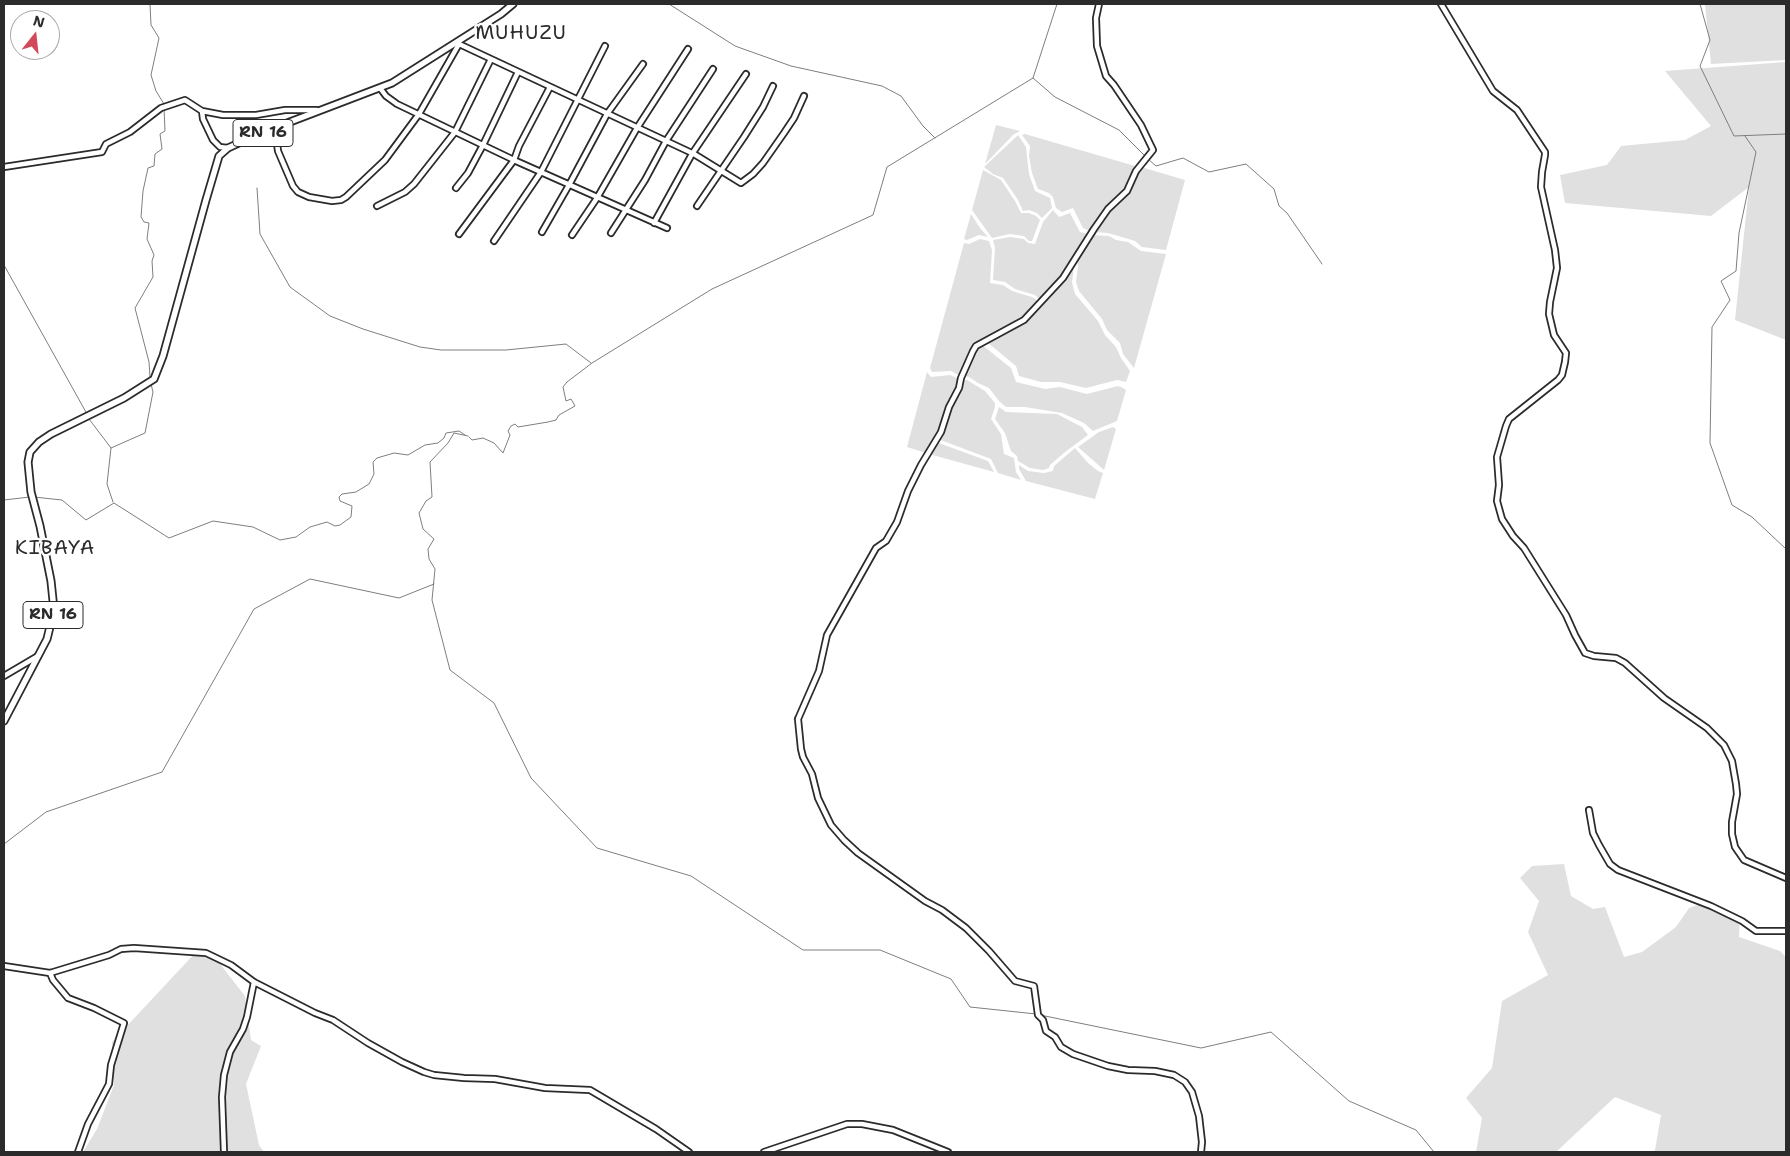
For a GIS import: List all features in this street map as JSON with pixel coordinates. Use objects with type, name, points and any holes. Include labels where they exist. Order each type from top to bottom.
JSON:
[{"type":"main road","name":"RN 16","points":[[4,721],[40,655],[52,624],[54,598],[32,496],[28,462],[30,452],[39,442],[154,379],[163,356],[216,162],[228,148],[380,88],[458,43],[513,4]]},
{"type":"street","points":[[1099,4],[1096,34],[1100,58],[1106,76],[1141,124],[1153,150],[1136,171],[1127,191],[1108,209],[1062,278],[1024,320],[976,346],[949,407],[942,432],[921,465],[908,491],[897,522],[886,540],[876,548],[827,635],[819,671],[798,719],[802,753],[812,774],[818,798],[831,825],[844,840],[858,852],[966,928],[990,951],[1015,981],[1034,986],[1038,1015],[1043,1020],[1046,1031],[1055,1037],[1061,1047],[1108,1066],[1128,1070],[1155,1071],[1174,1076],[1185,1082],[1192,1092],[1199,1116],[1202,1142],[1201,1152]]},
{"type":"street","points":[[1441,4],[1493,90],[1517,110],[1545,152],[1541,187],[1555,250],[1557,268],[1549,314],[1554,335],[1566,353],[1565,362],[1562,375],[1558,380],[1509,419],[1506,426],[1497,457],[1499,485],[1497,501],[1502,519],[1507,529],[1524,548],[1566,615],[1585,653],[1594,656],[1616,658],[1625,663],[1664,698],[1708,728],[1724,745],[1732,761],[1736,784],[1737,794],[1732,822],[1735,847],[1744,860],[1786,878]]},
{"type":"street","points":[[275,128],[278,151],[293,186],[298,192],[309,197],[332,201],[341,200],[385,160],[419,114],[458,43],[666,141],[742,183],[753,174],[784,133],[794,118],[804,96]]},
{"type":"street","points":[[494,241],[541,172],[605,46]]},
{"type":"street","points":[[572,235],[597,198],[637,128],[688,49]]},
{"type":"street","points":[[377,206],[405,192],[414,184],[455,132],[491,59]]},
{"type":"street","points":[[542,232],[570,185],[607,114],[642,64]]},
{"type":"street","points":[[611,233],[645,180],[666,141],[713,69]]},
{"type":"street","points":[[456,188],[468,172],[483,145],[518,72]]},
{"type":"street","points":[[654,223],[692,154],[746,74]]},
{"type":"street","points":[[697,206],[763,107],[773,86]]},
{"type":"street","points":[[460,234],[514,160],[519,146],[550,87]]},
{"type":"street","points":[[380,88],[386,96],[455,132],[597,198],[667,228]]},
{"type":"street","points":[[4,167],[102,152],[106,144],[130,132],[164,107],[185,100],[202,111],[236,116],[285,110],[322,110]]},
{"type":"street","points":[[202,111],[203,119],[213,140],[220,147],[228,148]]},
{"type":"street","points":[[4,676],[40,655]]},
{"type":"street","points":[[1589,810],[1593,833],[1610,864],[1618,870],[1711,906],[1742,921],[1756,931],[1786,931]]},
{"type":"street","points":[[4,966],[50,972],[121,950],[134,948],[206,954],[231,965],[254,982],[314,1013],[333,1020],[368,1043],[424,1072],[447,1077],[495,1079],[545,1088],[590,1090],[689,1152]]},
{"type":"street","points":[[50,972],[53,980],[68,998],[124,1023],[111,1065],[109,1084],[88,1124],[78,1152]]},
{"type":"street","points":[[224,1152],[222,1097],[224,1075],[230,1052],[243,1029],[254,982]]},
{"type":"street","points":[[764,1152],[847,1124],[862,1124],[893,1130],[948,1152]]},
{"type":"shaded area","points":[[1705,4],[1785,4],[1786,60],[1711,64]]},
{"type":"shaded area","points":[[1786,62],[1786,340],[1735,320],[1749,187],[1711,216],[1565,203],[1560,175],[1607,165],[1621,146],[1685,140],[1711,126],[1665,71]]},
{"type":"shaded area","points":[[996,125],[1020,131],[1013,135],[985,164]]},
{"type":"shaded area","points":[[1025,134],[1135,166],[1128,179],[1126,188],[1089,231],[1083,228],[1073,208],[1062,212],[1056,208],[1053,197],[1049,193],[1038,189],[1032,173],[1029,156],[1030,146],[1022,135]]},
{"type":"shaded area","points":[[1018,135],[1026,147],[1029,174],[1035,191],[1050,198],[1052,208],[1042,218],[1037,213],[1029,210],[1023,211],[1003,178],[993,174],[984,167]]},
{"type":"shaded area","points":[[1141,167],[1185,180],[1166,250],[1142,247],[1135,241],[1108,233],[1094,232],[1131,190]]},
{"type":"shaded area","points":[[983,170],[1001,180],[1021,213],[1029,213],[1040,220],[1032,241],[1029,241],[1024,236],[1010,234],[992,238],[972,210]]},
{"type":"shaded area","points":[[1053,210],[1059,217],[1070,213],[1080,232],[1088,234],[1066,271],[1039,299],[1035,295],[1015,289],[1005,282],[993,280],[995,248],[993,240],[1010,237],[1024,239],[1028,243],[1035,244],[1043,222]]},
{"type":"shaded area","points":[[971,214],[988,237],[979,235],[967,240],[964,239]]},
{"type":"shaded area","points":[[1091,235],[1109,236],[1116,240],[1128,242],[1141,251],[1166,254],[1134,368],[1123,354],[1120,343],[1107,330],[1102,319],[1079,291],[1076,282],[1077,257]]},
{"type":"shaded area","points":[[980,239],[989,241],[992,250],[990,283],[1003,285],[1012,291],[1037,300],[1024,320],[973,347],[960,376],[951,371],[932,372],[930,368],[964,243],[969,244]]},
{"type":"shaded area","points":[[1074,267],[1072,282],[1075,294],[1098,321],[1105,335],[1116,347],[1130,371],[1126,382],[1117,380],[1086,388],[1060,382],[1041,382],[1019,376],[1016,366],[988,343],[1027,322]]},
{"type":"shaded area","points":[[982,345],[1011,368],[1016,382],[1045,389],[1060,387],[1087,394],[1118,386],[1123,388],[1126,390],[1117,421],[1093,431],[1084,423],[1062,413],[1025,407],[1006,407],[989,388],[965,376],[976,349]]},
{"type":"shaded area","points":[[927,372],[931,377],[950,375],[959,379],[940,429],[926,453],[907,447]]},
{"type":"shaded area","points":[[962,380],[967,380],[985,391],[995,403],[991,419],[1001,434],[1004,454],[1014,458],[1016,472],[1021,480],[998,473],[991,459],[938,439]]},
{"type":"shaded area","points":[[999,407],[1006,412],[1057,414],[1082,427],[1088,435],[1065,452],[1049,468],[1043,470],[1030,468],[1018,461],[1017,456],[1011,451],[1005,433],[995,419]]},
{"type":"shaded area","points":[[1113,427],[1116,429],[1104,470],[1078,447],[1099,432]]},
{"type":"shaded area","points":[[936,442],[988,461],[994,472],[929,454]]},
{"type":"shaded area","points":[[1075,448],[1088,463],[1103,473],[1095,499],[1026,481],[1019,469],[1019,465],[1028,471],[1044,473],[1053,471],[1054,466]]},
{"type":"shaded area","points":[[1564,864],[1571,896],[1593,909],[1605,907],[1624,957],[1642,952],[1676,927],[1689,908],[1706,902],[1740,917],[1739,937],[1780,951],[1786,957],[1786,1152],[1653,1152],[1655,1150],[1661,1115],[1615,1097],[1556,1152],[1476,1152],[1482,1118],[1466,1098],[1492,1068],[1502,1001],[1548,975],[1528,932],[1539,901],[1520,878],[1532,866]]},
{"type":"shaded area","points":[[196,952],[213,955],[245,996],[251,1040],[261,1046],[246,1084],[259,1145],[264,1152],[83,1152],[97,1129],[114,1085],[112,1042]]},
{"type":"waterway","points":[[150,4],[151,25],[159,38],[151,75],[156,91],[164,104]]},
{"type":"waterway","points":[[669,4],[735,46],[791,66],[882,86],[901,96],[923,126],[935,138]]},
{"type":"waterway","points":[[469,437],[472,440],[483,438],[494,443],[503,453],[510,435],[508,431],[511,426],[515,424],[518,427],[556,420],[559,415],[575,406],[571,399],[566,401],[563,387],[592,363],[712,289],[873,215],[887,167],[1033,78],[1057,4]]},
{"type":"waterway","points":[[1700,4],[1710,40],[1700,66],[1734,136],[1786,134]]},
{"type":"waterway","points":[[1033,78],[1055,97],[1119,130],[1145,156]]},
{"type":"waterway","points":[[150,377],[149,362],[135,308],[153,277],[152,261],[154,255],[147,239],[149,223],[144,222],[141,217],[143,191],[148,168],[154,166],[155,154],[162,149],[160,134],[165,131],[164,108]]},
{"type":"waterway","points":[[1745,136],[1756,152],[1739,233],[1736,271],[1721,281],[1730,300],[1712,327],[1710,443],[1732,505],[1752,517],[1786,549]]},
{"type":"waterway","points":[[1148,159],[1156,166],[1183,158],[1209,172],[1246,164],[1274,189],[1279,206],[1287,213],[1322,264]]},
{"type":"waterway","points":[[257,188],[260,234],[290,287],[330,316],[363,329],[420,347],[441,350],[506,350],[566,344],[591,363]]},
{"type":"waterway","points":[[4,265],[87,414]]},
{"type":"waterway","points":[[111,448],[145,433],[153,392],[151,384]]},
{"type":"waterway","points":[[89,419],[111,448],[107,484],[113,502]]},
{"type":"waterway","points":[[34,497],[62,500],[86,520],[114,503],[169,538],[213,521],[253,527],[280,540],[296,537],[310,527],[327,522],[335,526],[340,525],[351,517],[352,506],[340,501],[339,497],[342,494],[356,492],[369,484],[374,474],[373,462],[377,458],[394,453],[408,455],[425,445],[438,443],[444,438],[446,433],[459,431],[465,435]]},
{"type":"waterway","points":[[468,436],[454,433],[448,443],[430,462],[432,497],[426,501],[419,513],[423,529],[434,539],[428,549],[429,559],[435,569],[432,600],[450,670],[494,703],[531,778],[597,848],[691,876],[803,950],[880,950],[951,979],[970,1007],[1036,1014]]},
{"type":"waterway","points":[[4,500],[30,497]]},
{"type":"waterway","points":[[4,844],[46,812],[162,772],[254,609],[310,579],[399,598],[434,584]]},
{"type":"waterway","points":[[1040,1015],[1201,1048],[1271,1032],[1349,1101],[1416,1130],[1434,1152]]},
{"type":"district","name":"MUHUZU","points":[[521,34]]},
{"type":"district","name":"KIBAYA","points":[[55,549]]}]
